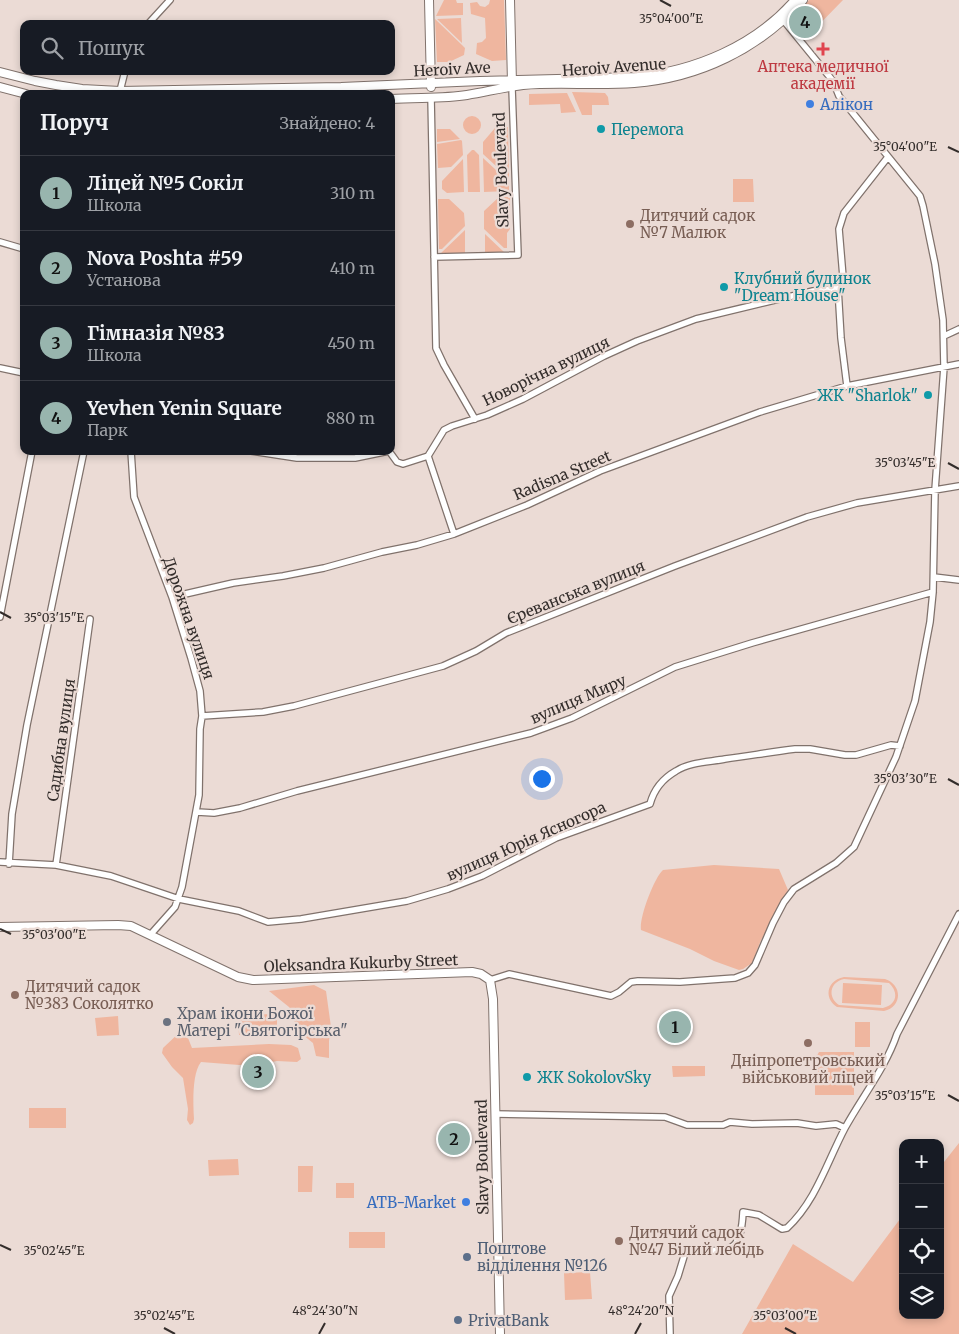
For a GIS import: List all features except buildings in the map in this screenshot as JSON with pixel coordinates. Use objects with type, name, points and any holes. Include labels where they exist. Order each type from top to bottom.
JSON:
[{"type":"main road","points":[[429,0],[431,97]]},
{"type":"main road","name":"Slavy Boulevard","points":[[510,0],[512,84]]},
{"type":"main road","name":"Heroiv Ave","points":[[164,90],[512,84],[660,74],[704,61],[742,43],[774,21],[795,0]]},
{"type":"main road","points":[[784,20],[803,0]]},
{"type":"main road","name":"Heroiv Ave","points":[[395,99],[466,95],[512,84],[523,86],[634,83],[679,76],[721,62],[760,39],[784,20]]},
{"type":"main road","name":"Heroiv Ave","points":[[0,72],[73,88],[104,90]]},
{"type":"main road","points":[[0,87],[20,92]]},
{"type":"main road","name":"Oleksandra Kukurby Street","points":[[0,927],[131,926],[245,979],[328,978],[472,972],[481,974],[490,980]]},
{"type":"main road","name":"Slavy Boulevard","points":[[490,980],[493,999],[500,1334]]},
{"type":"street","points":[[152,20],[170,0]]},
{"type":"street","points":[[490,980],[509,974],[611,996],[631,982],[680,982],[735,978],[744,975],[755,965],[773,923],[784,902],[794,889],[836,863],[854,847],[900,746],[916,701],[925,656],[933,592],[935,490],[944,366],[944,320],[924,206],[914,187],[839,96],[833,82],[784,20]]},
{"type":"street","points":[[120,90],[123,75]]},
{"type":"street","name":"Slavy Boulevard","points":[[434,257],[518,255],[512,84]]},
{"type":"street","points":[[431,97],[436,348],[475,419]]},
{"type":"street","points":[[847,386],[841,338],[838,288],[843,277],[839,229],[844,212],[888,157]]},
{"type":"street","points":[[0,242],[20,248]]},
{"type":"street","name":"Новорічна вулиця","points":[[428,456],[444,430],[523,399],[604,356],[637,341],[676,326],[782,298],[838,288]]},
{"type":"street","points":[[944,336],[959,329]]},
{"type":"street","name":"Radisna Street","points":[[172,597],[233,583],[324,568],[382,552],[417,545],[454,534],[600,471],[760,412],[847,386],[959,364]]},
{"type":"street","points":[[0,368],[20,372]]},
{"type":"street","points":[[0,617],[31,455]]},
{"type":"street","points":[[9,864],[12,814],[27,724],[83,455]]},
{"type":"street","name":"Дорожна вулиця","points":[[131,455],[134,497],[172,597],[200,691],[202,716],[197,812],[178,899],[175,907],[150,934]]},
{"type":"street","points":[[283,455],[307,458],[355,458],[370,455]]},
{"type":"street","points":[[392,455],[397,462],[403,464],[428,456],[454,534]]},
{"type":"street","name":"Єреванська вулиця","points":[[202,716],[263,712],[443,666],[476,651],[516,629],[675,566],[807,517],[857,503],[959,486]]},
{"type":"street","points":[[934,577],[959,580]]},
{"type":"street","name":"вулиця Миру","points":[[197,812],[214,813],[240,808],[297,791],[531,733],[572,718],[675,667],[761,640],[933,592]]},
{"type":"street","name":"Садибна вулиця","points":[[56,865],[90,619]]},
{"type":"street","name":"вулиця Юрія Ясногора","points":[[0,862],[9,864],[56,865],[112,876],[178,899],[239,911],[268,922],[301,919],[407,901],[448,889],[482,876],[556,838],[650,804],[653,794],[660,783],[683,767],[795,749],[810,749],[845,755],[891,745],[900,746]]},
{"type":"street","points":[[670,1334],[669,1296],[685,1253],[689,1251],[729,1249],[740,1238],[743,1212],[759,1215],[782,1229],[787,1228],[813,1196],[845,1128],[891,1053],[898,1034],[959,914]]},
{"type":"street","points":[[495,1114],[664,1117],[687,1125],[723,1125],[730,1122],[752,1124],[797,1122],[816,1126],[836,1124],[845,1128]]},
{"type":"shaded area","points":[[444,0],[456,0],[457,3],[463,3],[463,15],[436,16]]},
{"type":"shaded area","points":[[490,0],[504,0],[506,60],[492,61],[476,54],[477,43],[482,42],[486,38],[485,18],[471,14],[470,3],[477,2],[480,6],[485,7],[489,4]]},
{"type":"shaded area","points":[[809,0],[843,0],[803,41],[788,24]]},
{"type":"shaded area","points":[[461,18],[462,43],[437,19]]},
{"type":"shaded area","points":[[435,19],[465,48],[464,55],[449,62],[437,62]]},
{"type":"shaded area","points":[[572,92],[605,93],[608,97],[609,105],[592,105],[592,115],[582,115]]},
{"type":"shaded area","points":[[567,93],[576,112],[561,113],[560,104],[529,105],[529,94]]},
{"type":"shaded area","points":[[472,116],[478,119],[481,125],[478,131],[472,134],[466,131],[463,125],[466,119]]},
{"type":"shaded area","points":[[508,127],[509,178],[483,154],[483,142],[495,128]]},
{"type":"shaded area","points":[[437,129],[450,129],[460,139],[437,142]]},
{"type":"shaded area","points":[[461,140],[463,155],[451,167],[438,168],[437,144]]},
{"type":"shaded area","points":[[472,150],[479,155],[480,192],[468,192],[467,155]]},
{"type":"shaded area","points":[[483,158],[509,182],[509,191],[484,192]]},
{"type":"shaded area","points":[[463,159],[464,192],[447,193],[442,189],[442,181]]},
{"type":"shaded area","points":[[733,179],[753,179],[754,202],[733,202]]},
{"type":"shaded area","points":[[499,197],[510,197],[510,229],[507,233],[507,248],[504,248],[484,229],[484,211]]},
{"type":"shaded area","points":[[438,199],[449,199],[464,213],[465,226],[442,249],[439,249]]},
{"type":"shaded area","points":[[465,230],[465,253],[441,253]]},
{"type":"shaded area","points":[[485,234],[504,252],[485,253]]},
{"type":"shaded area","points":[[714,865],[779,869],[788,890],[761,940],[752,963],[743,969],[739,970],[714,961],[690,949],[641,930],[642,917],[648,898],[655,881],[663,870]]},
{"type":"shaded area","points":[[844,977],[885,979],[895,986],[898,996],[897,1001],[890,1009],[884,1011],[837,1007],[830,999],[829,990],[831,985]],"holes":[[[844,979],[889,983],[894,990],[895,998],[891,1004],[883,1008],[839,1005],[835,1002],[832,994],[833,986]]]},
{"type":"shaded area","points":[[843,983],[882,985],[881,1005],[842,1003]]},
{"type":"shaded area","points":[[314,985],[326,991],[331,1027],[329,1058],[316,1056],[313,1043],[298,1031],[289,1007],[269,991]]},
{"type":"shaded area","points":[[277,1014],[277,1034],[239,1035],[238,1015]]},
{"type":"shaded area","points":[[118,1016],[119,1035],[97,1036],[95,1018]]},
{"type":"shaded area","points":[[855,1022],[870,1022],[870,1047],[855,1047]]},
{"type":"shaded area","points":[[181,1031],[186,1033],[192,1048],[269,1044],[291,1045],[298,1048],[301,1059],[297,1062],[277,1061],[252,1066],[201,1062],[196,1073],[193,1097],[194,1119],[190,1125],[187,1120],[188,1109],[183,1078],[162,1053],[163,1048]]},
{"type":"shaded area","points":[[819,1052],[854,1052],[854,1095],[815,1095],[815,1059]]},
{"type":"shaded area","points":[[672,1066],[705,1066],[705,1076],[673,1077]]},
{"type":"shaded area","points":[[29,1108],[66,1108],[66,1128],[29,1128]]},
{"type":"shaded area","points":[[959,1143],[959,1334],[742,1334],[793,1244],[853,1282],[899,1220],[899,1319],[944,1319],[944,1162]]},
{"type":"shaded area","points":[[238,1159],[239,1175],[209,1176],[208,1160]]},
{"type":"shaded area","points":[[298,1166],[313,1166],[312,1192],[298,1192]]},
{"type":"shaded area","points":[[336,1183],[354,1183],[354,1198],[336,1198]]},
{"type":"shaded area","points":[[349,1232],[385,1232],[385,1248],[349,1248]]},
{"type":"shaded area","points":[[590,1272],[592,1299],[565,1300],[564,1273]]},
{"type":"place","name":"Yevhen Yenin Square","points":[[805,22]]},
{"type":"place","name":"Аптека медичної академії","points":[[823,49]]},
{"type":"place","name":"Алікон","points":[[810,104]]},
{"type":"place","name":"Перемога","points":[[601,129]]},
{"type":"place","name":"Дитячий садок №7 Малюк","points":[[630,224]]},
{"type":"place","name":"Клубний будинок \"Dream House\"","points":[[724,287]]},
{"type":"place","name":"ЖК \"Sharlok\"","points":[[928,395]]},
{"type":"place","name":"Дитячий садок №383 Соколятко","points":[[15,995]]},
{"type":"place","name":"Храм ікони Божої Матері \"Святогірська\"","points":[[167,1022]]},
{"type":"place","name":"Ліцей №5 Сокіл","points":[[675,1027]]},
{"type":"place","name":"Дніпропетровський військовий ліцей","points":[[808,1043]]},
{"type":"place","name":"Гімназія №83","points":[[258,1072]]},
{"type":"place","name":"ЖК SokolovSky","points":[[527,1077]]},
{"type":"place","name":"Nova Poshta #59","points":[[454,1139]]},
{"type":"place","name":"ATB-Market","points":[[466,1202]]},
{"type":"place","name":"Дитячий садок №47 Білий лебідь","points":[[619,1241]]},
{"type":"place","name":"Поштове відділення №126","points":[[467,1257]]},
{"type":"place","name":"PrivatBank","points":[[458,1320]]}]
